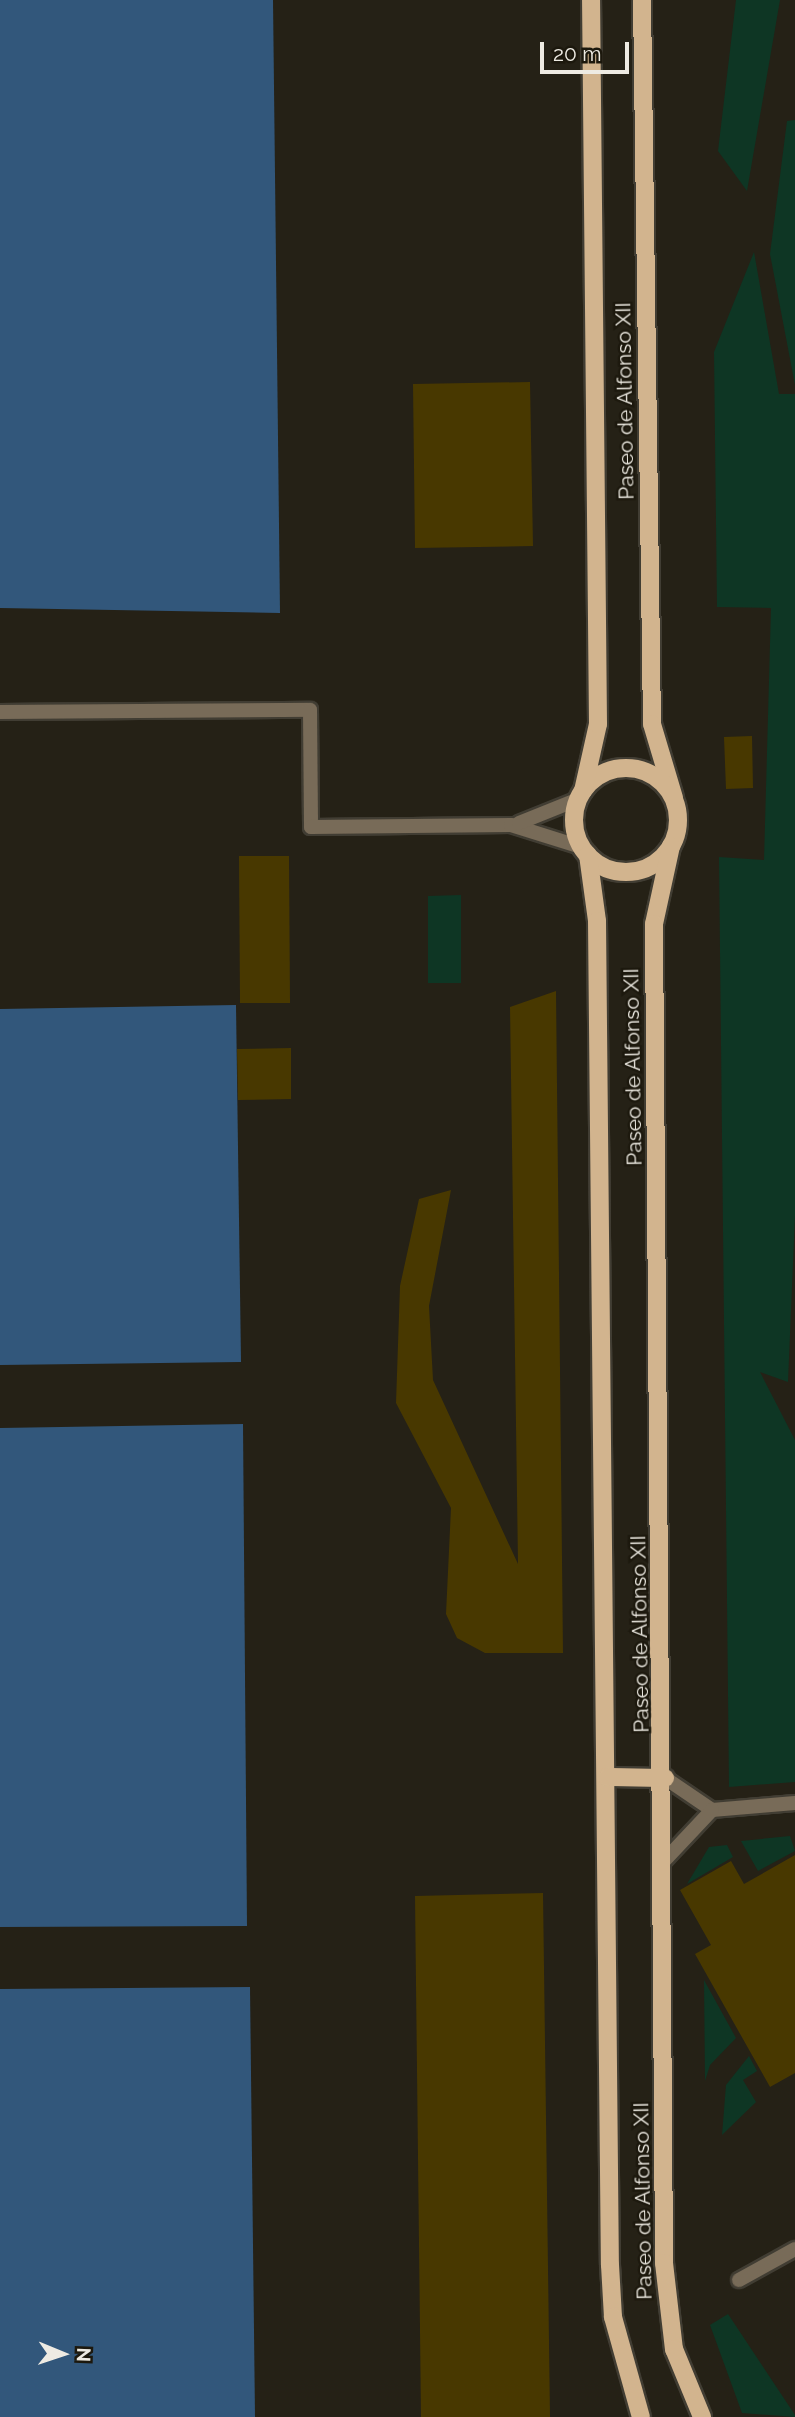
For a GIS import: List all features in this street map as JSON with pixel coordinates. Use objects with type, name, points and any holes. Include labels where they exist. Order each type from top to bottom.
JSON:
[{"type":"main road","name":"Paseo de Alfonso XII","points":[[581,795],[598,723],[591,0]]},
{"type":"main road","name":"Paseo de Alfonso XII","points":[[642,0],[652,724],[674,798]]},
{"type":"main road","points":[[635,769],[662,782],[674,798],[678,827],[671,846],[659,861],[632,872],[603,867],[584,851],[575,828],[581,795],[606,772],[635,769]]},
{"type":"main road","name":"Paseo de Alfonso XII","points":[[671,846],[654,924],[667,2308],[677,2359],[702,2417]]},
{"type":"main road","name":"Paseo de Alfonso XII","points":[[584,851],[597,921],[612,2317],[641,2417]]},
{"type":"main road","points":[[608,1777],[664,1778]]},
{"type":"street","points":[[0,712],[310,710],[311,827],[511,825],[584,851]]},
{"type":"street","points":[[511,825],[581,795]]},
{"type":"street","points":[[664,1778],[712,1810],[795,1803]]},
{"type":"street","points":[[664,1861],[712,1810]]},
{"type":"street","points":[[739,2280],[795,2249]]},
{"type":"green space","points":[[736,0],[780,0],[747,191],[718,151]]},
{"type":"green space","points":[[795,120],[795,385],[770,254],[787,121]]},
{"type":"green space","points":[[754,252],[779,394],[795,394],[795,1215],[788,1382],[760,1372],[795,1440],[795,1782],[729,1787],[719,857],[764,860],[771,608],[717,607],[714,352]]},
{"type":"green space","points":[[461,895],[461,983],[428,983],[428,896]]},
{"type":"green space","points":[[790,1836],[795,1851],[758,1871],[741,1841]]},
{"type":"green space","points":[[727,1845],[733,1857],[687,1884],[709,1847]]},
{"type":"green space","points":[[704,1980],[736,2038],[710,2065],[705,2081]]},
{"type":"green space","points":[[749,2056],[757,2071],[743,2080],[756,2102],[722,2135],[726,2085]]},
{"type":"green space","points":[[728,2314],[795,2417],[742,2413],[710,2325]]},
{"type":"water","points":[[0,0],[273,0],[280,613],[0,608]]},
{"type":"water","points":[[236,1005],[241,1362],[0,1365],[0,1009]]},
{"type":"water","points":[[243,1424],[247,1926],[0,1927],[0,1428]]},
{"type":"water","points":[[250,1987],[255,2417],[0,2417],[0,1989]]},
{"type":"building","points":[[530,382],[533,546],[415,548],[413,384]]},
{"type":"building","points":[[752,736],[753,788],[726,789],[724,737]]},
{"type":"building","points":[[239,856],[289,856],[290,1003],[240,1003]]},
{"type":"building","points":[[556,991],[563,1653],[485,1653],[457,1638],[446,1614],[451,1508],[396,1403],[400,1286],[419,1199],[451,1190],[429,1306],[433,1380],[518,1564],[510,1007]]},
{"type":"building","points":[[291,1048],[291,1099],[238,1100],[237,1049]]},
{"type":"building","points":[[795,1855],[795,2073],[770,2087],[695,1954],[711,1945],[680,1890],[731,1861],[744,1884]]},
{"type":"building","points":[[543,1893],[550,2417],[421,2417],[415,1896]]}]
